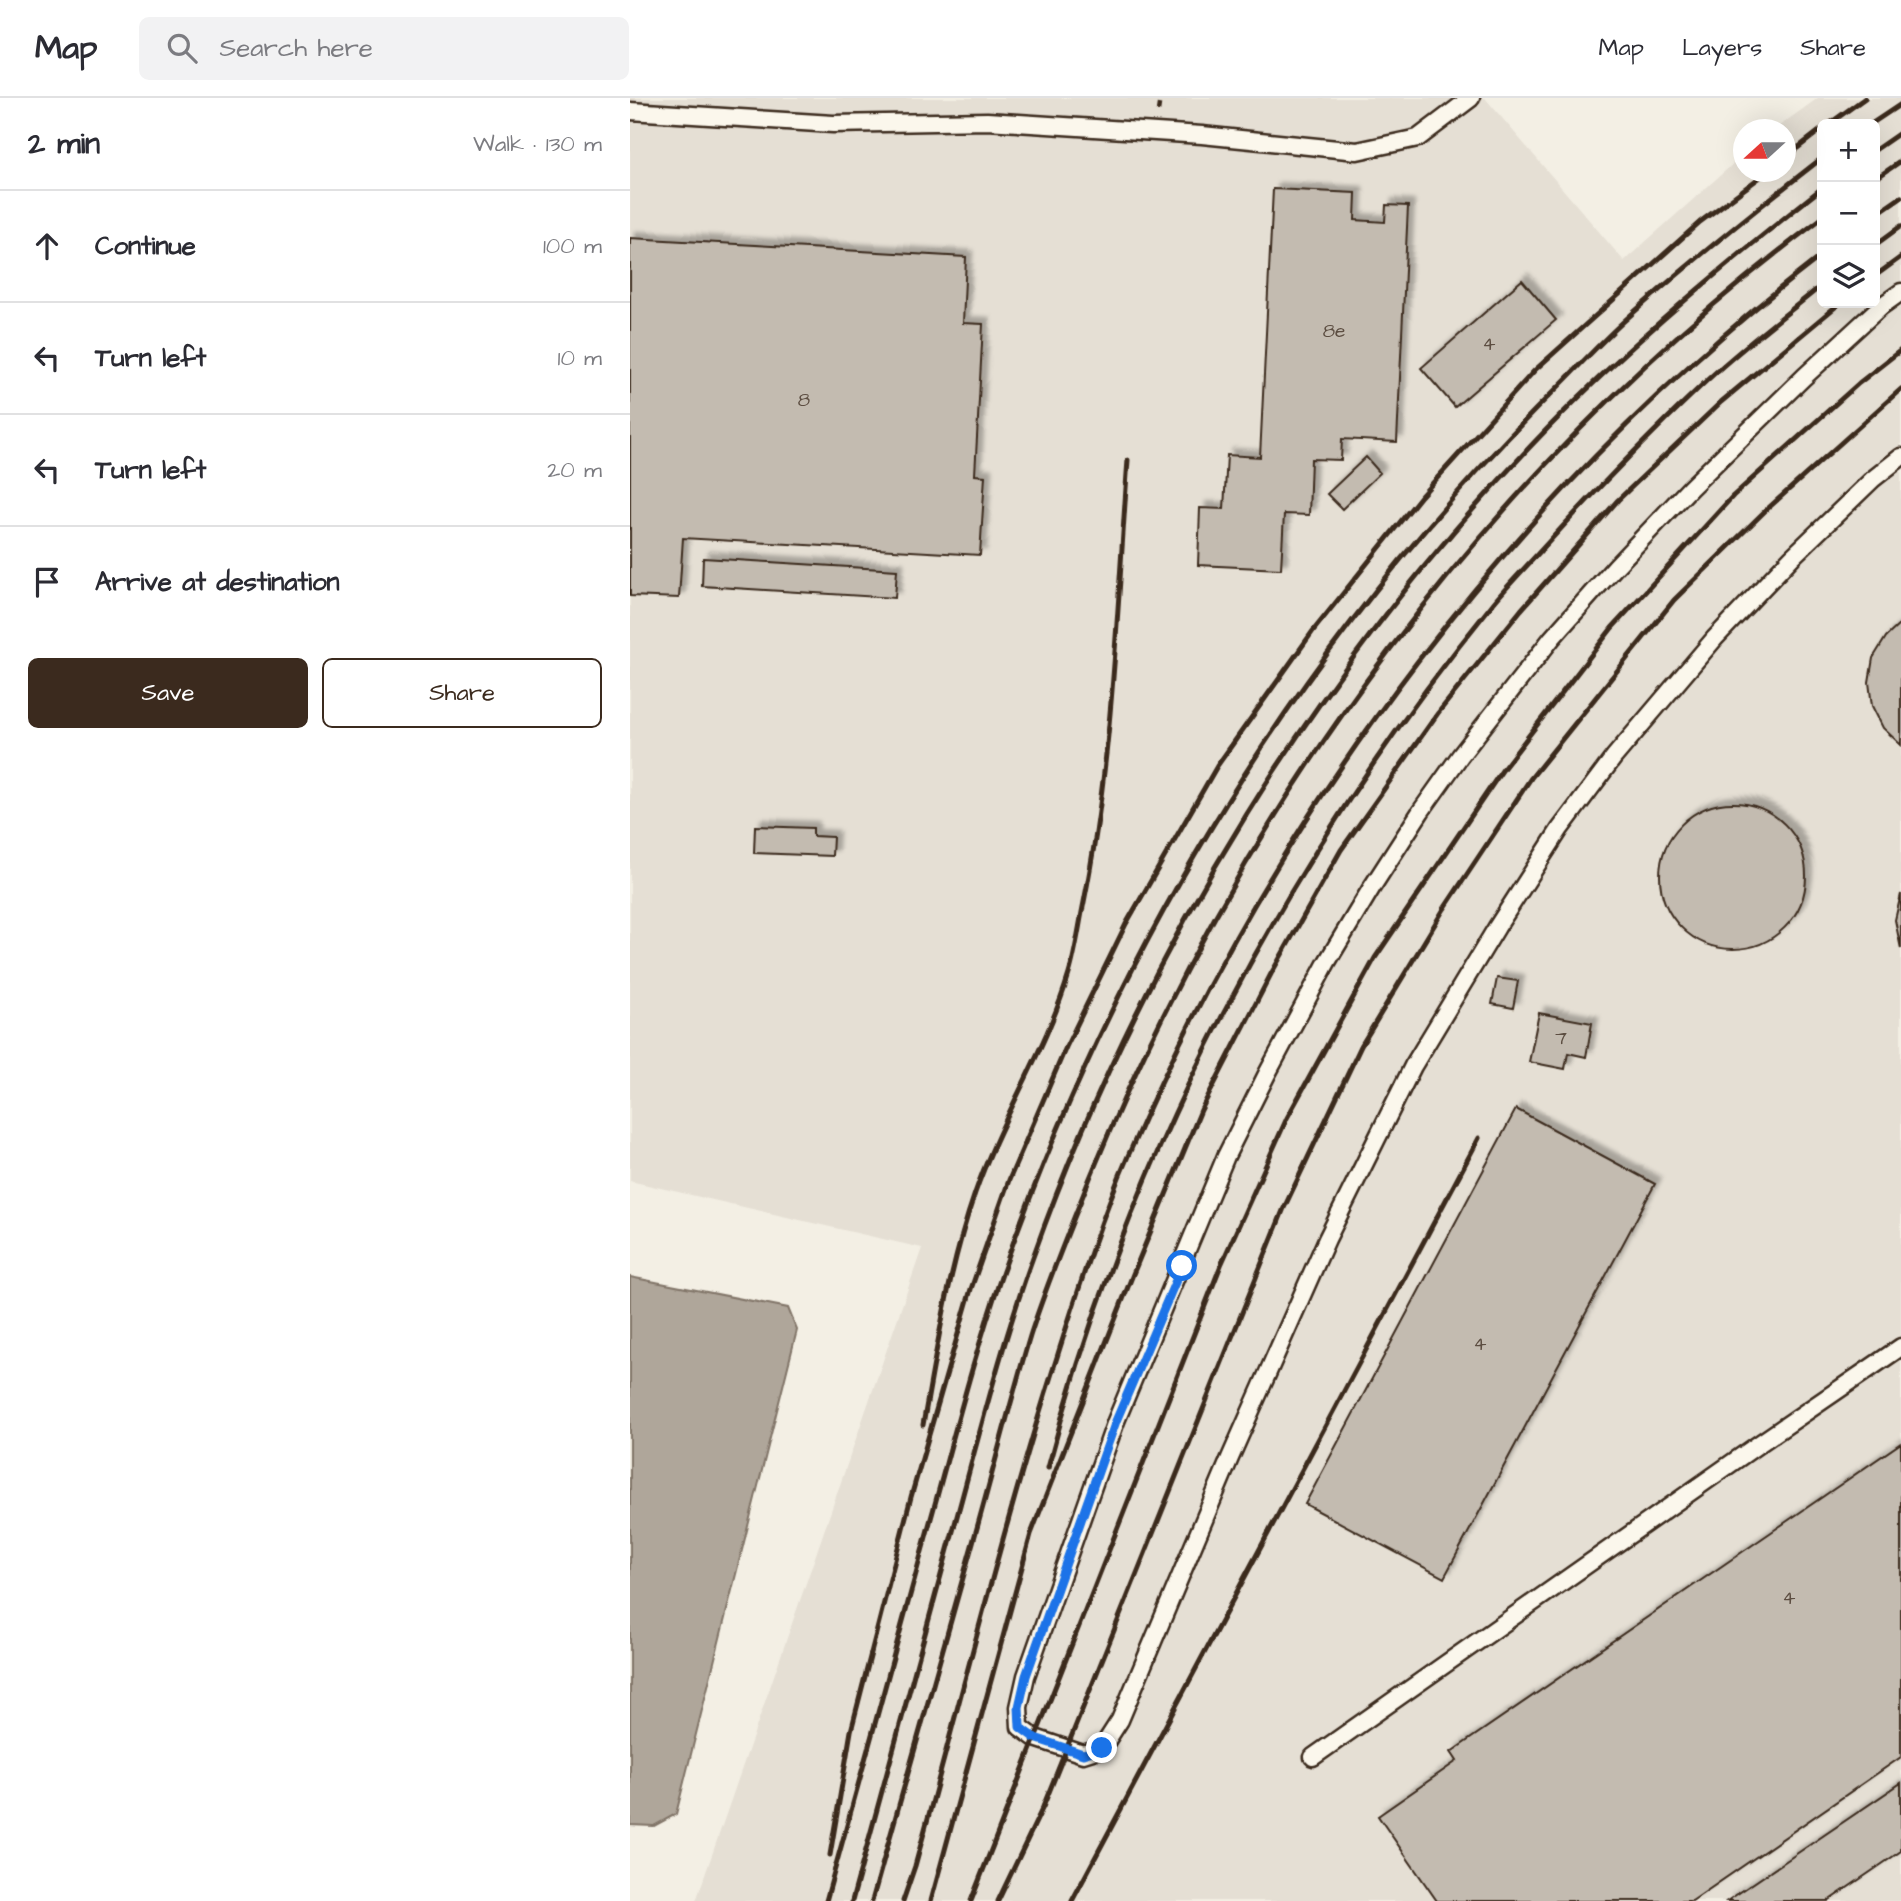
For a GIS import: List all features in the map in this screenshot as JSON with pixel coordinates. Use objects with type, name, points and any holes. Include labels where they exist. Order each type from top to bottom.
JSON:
[{"type":"lane","points":[[630,111],[833,124],[987,121],[1202,135],[1357,151],[1418,138],[1471,98]]},
{"type":"lane","points":[[1901,292],[1880,307],[1813,368],[1690,488],[1552,638],[1460,756],[1421,811],[1340,941],[1235,1136],[1116,1421],[1026,1676],[1019,1707],[1020,1727],[1035,1738],[1083,1754],[1102,1748],[1120,1720],[1230,1458],[1327,1239],[1378,1132],[1433,1033],[1560,829],[1614,757],[1715,638],[1792,557],[1873,479],[1901,457]]},
{"type":"lane","points":[[1313,1757],[1755,1446],[1901,1347]]},
{"type":"shaded area","points":[[630,98],[1485,98],[1624,261],[1733,164],[1733,182],[1796,182],[1796,119],[1789,119],[1818,98],[1901,98],[1901,1901],[696,1901],[922,1248],[630,1181]]},
{"type":"shaded area","points":[[630,1277],[788,1308],[797,1330],[676,1814],[654,1826],[630,1825]]},
{"type":"building","points":[[1273,189],[1356,193],[1355,220],[1385,222],[1386,205],[1408,206],[1397,442],[1342,439],[1341,460],[1311,459],[1309,515],[1284,514],[1281,569],[1198,565],[1200,508],[1224,509],[1227,455],[1260,457]]},
{"type":"building","points":[[630,238],[966,257],[963,323],[983,324],[975,475],[985,476],[980,555],[683,538],[679,598],[630,596]]},
{"type":"building","points":[[1522,280],[1556,320],[1455,407],[1421,368]]},
{"type":"building","points":[[1366,457],[1380,473],[1342,509],[1327,494]]},
{"type":"building","points":[[703,558],[897,570],[895,598],[702,586]]},
{"type":"building","points":[[1901,623],[1901,745],[1883,728],[1872,706],[1869,682],[1873,658],[1886,637]]},
{"type":"building","points":[[1733,803],[1761,809],[1785,824],[1800,848],[1806,876],[1800,904],[1785,928],[1761,943],[1733,949],[1705,943],[1681,928],[1666,904],[1660,876],[1666,848],[1681,824],[1705,809]]},
{"type":"building","points":[[755,826],[813,828],[813,836],[833,837],[832,856],[754,853]]},
{"type":"building","points":[[1901,894],[1901,949],[1895,920]]},
{"type":"building","points":[[1497,978],[1518,981],[1513,1008],[1492,1004]]},
{"type":"building","points":[[1539,1013],[1592,1023],[1586,1057],[1568,1053],[1565,1069],[1529,1062]]},
{"type":"building","points":[[1516,1109],[1655,1184],[1444,1578],[1305,1504]]},
{"type":"building","points":[[1901,1443],[1901,1757],[1692,1901],[1437,1901],[1378,1816],[1457,1761],[1451,1752]]},
{"type":"building","points":[[1901,1783],[1901,1851],[1828,1901],[1727,1901]]},
{"type":"railway","points":[[1836,119],[1865,98]]},
{"type":"railway","points":[[1878,119],[1901,104]]},
{"type":"railway","points":[[1880,147],[1901,132]]},
{"type":"railway","points":[[1796,149],[1817,133]]},
{"type":"railway","points":[[1880,176],[1901,161]]},
{"type":"railway","points":[[826,1901],[964,1397],[1002,1274],[1049,1150],[1103,1030],[1163,913],[1229,799],[1302,690],[1380,585],[1466,484],[1623,322],[1696,259],[1817,162]]},
{"type":"railway","points":[[830,1855],[851,1731],[911,1497],[971,1289],[1009,1180],[1066,1047],[1126,924],[1217,766],[1313,631],[1421,496],[1535,370],[1700,222],[1754,182]]},
{"type":"railway","points":[[852,1901],[992,1388],[1022,1289],[1077,1143],[1128,1031],[1184,921],[1246,815],[1314,712],[1387,613],[1465,518],[1548,428],[1613,364],[1716,274],[1817,192]]},
{"type":"railway","points":[[1880,212],[1901,197]]},
{"type":"railway","points":[[872,1901],[1037,1316],[1090,1178],[1152,1039],[1223,903],[1303,773],[1391,648],[1487,530],[1591,418],[1703,314],[1817,222]]},
{"type":"railway","points":[[1880,241],[1901,226]]},
{"type":"railway","points":[[1880,272],[1901,257]]},
{"type":"railway","points":[[903,1901],[915,1866],[1019,1481],[1099,1229],[1128,1156],[1189,1026],[1257,900],[1334,778],[1418,661],[1509,550],[1607,445],[1711,346],[1817,259]]},
{"type":"railway","points":[[1048,1468],[1082,1351],[1123,1236],[1170,1124],[1223,1014],[1282,907],[1347,803],[1416,703],[1517,576],[1620,466],[1700,387],[1817,289]]},
{"type":"railway","points":[[931,1901],[1031,1534],[1201,1110],[1271,974],[1341,850],[1438,713],[1521,610],[1618,500],[1721,402],[1834,308]]},
{"type":"railway","points":[[971,1901],[1221,1265],[1287,1118],[1375,958],[1503,769],[1612,628],[1733,496],[1859,383],[1901,350]]},
{"type":"railway","points":[[998,1901],[1043,1807],[1284,1208],[1361,1046],[1444,909],[1531,778],[1674,600],[1765,511],[1901,389]]},
{"type":"railway","points":[[923,1425],[944,1308],[966,1221],[997,1138],[1048,1030],[1076,947],[1094,847],[1108,737],[1128,460]]},
{"type":"railway","points":[[1072,1901],[1479,1138]]},
{"type":"route","points":[[1102,1748],[1083,1754],[1035,1738],[1020,1727],[1019,1707],[1026,1676],[1116,1421],[1182,1266]]}]
